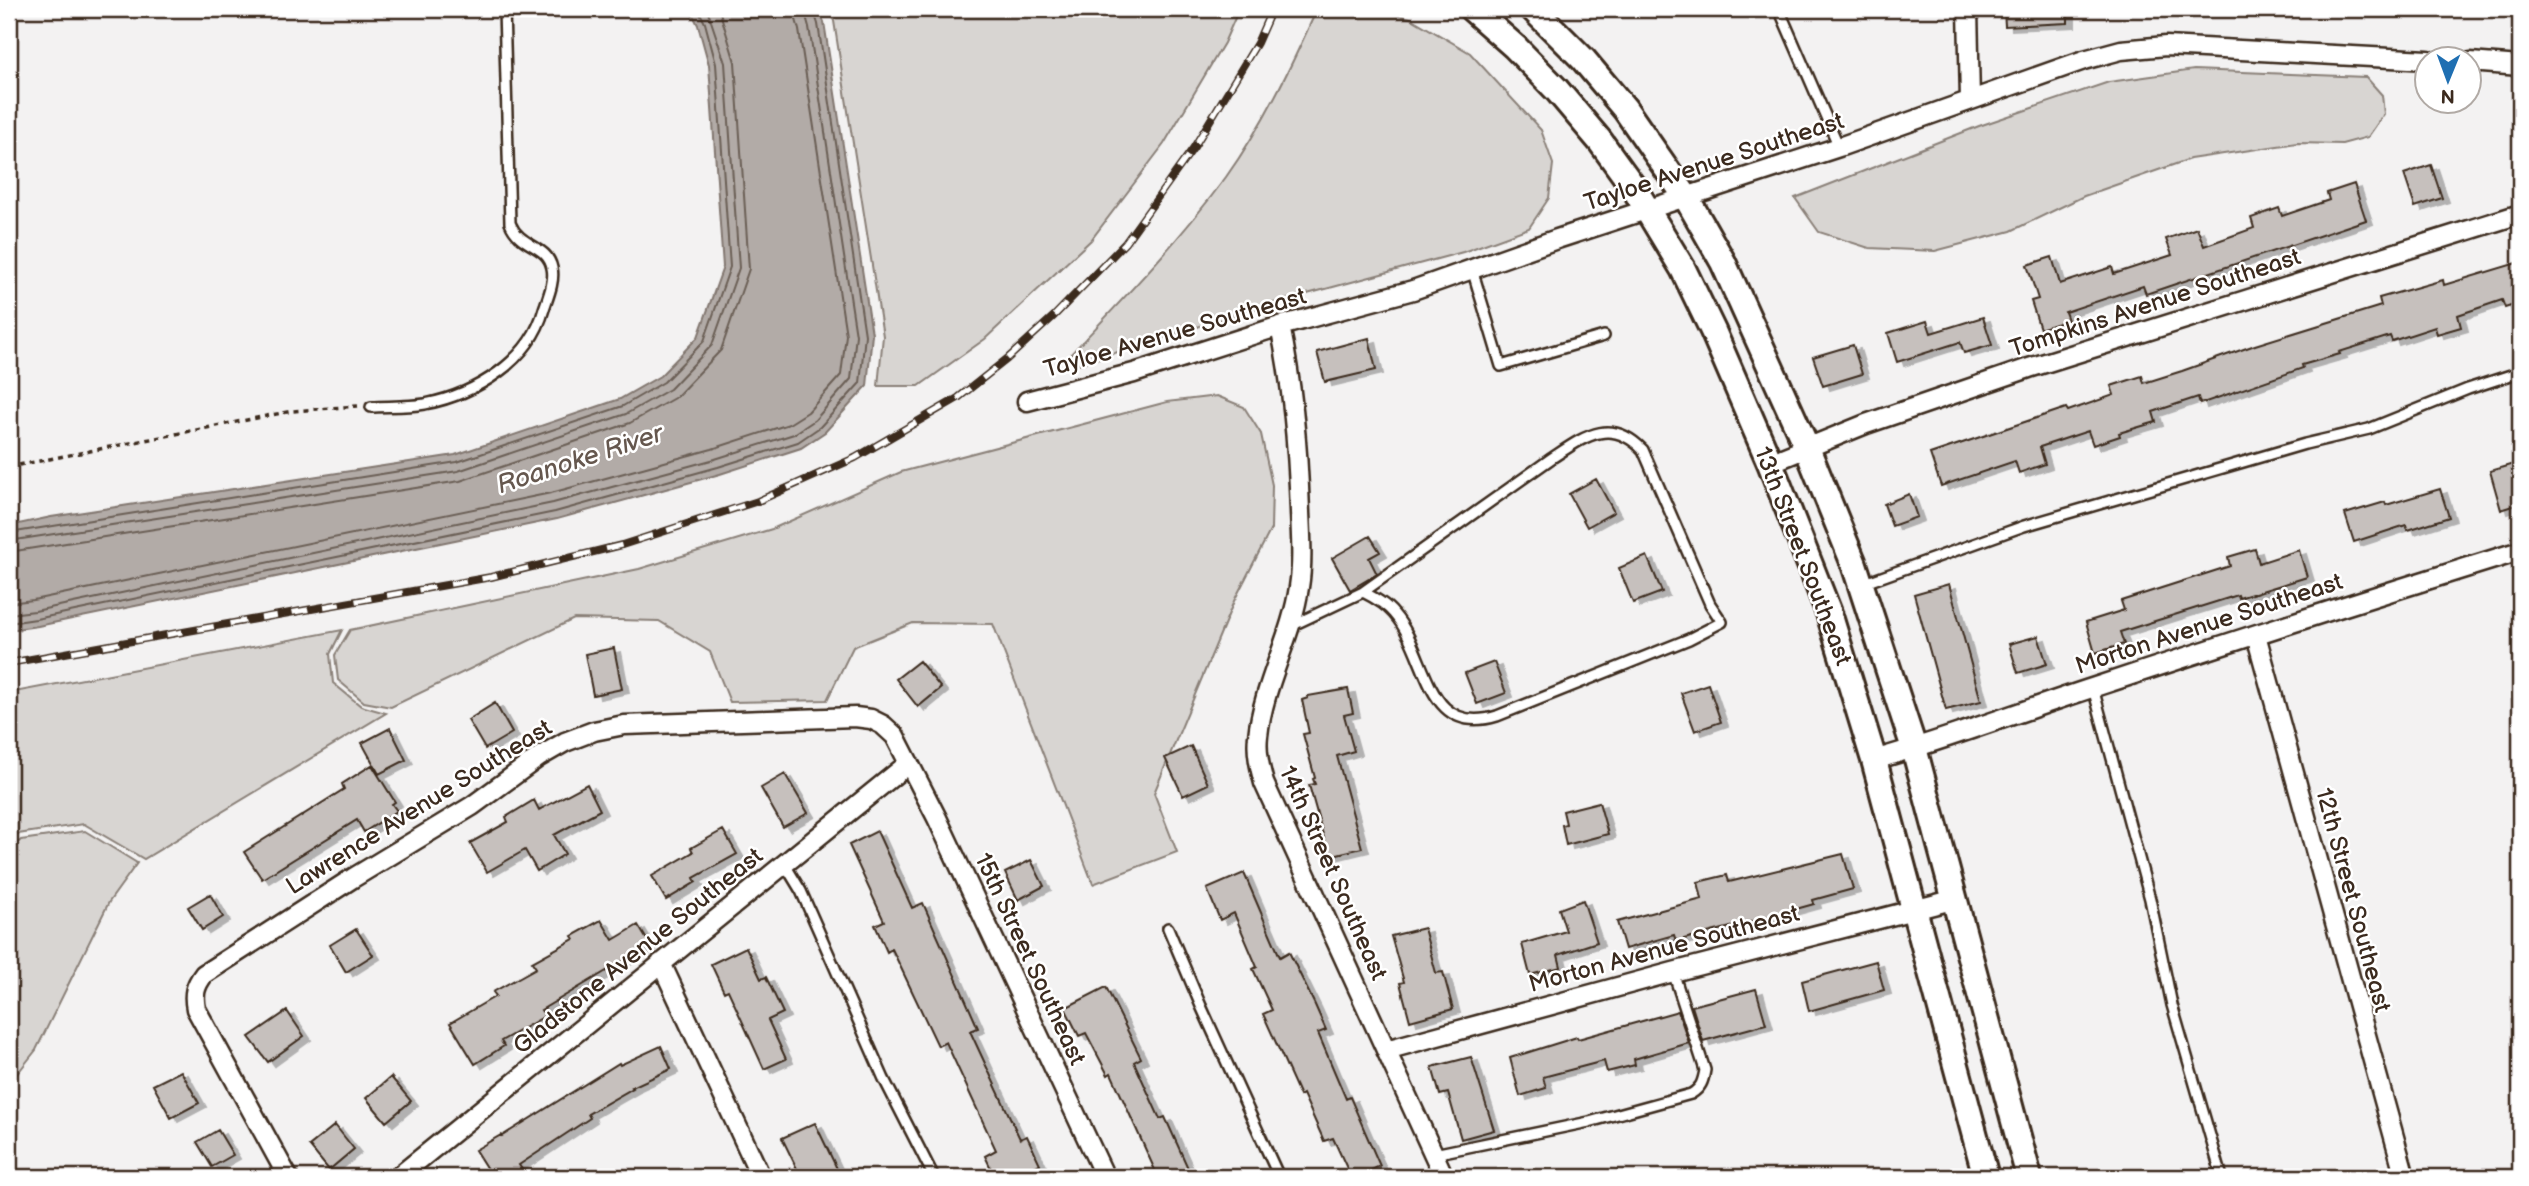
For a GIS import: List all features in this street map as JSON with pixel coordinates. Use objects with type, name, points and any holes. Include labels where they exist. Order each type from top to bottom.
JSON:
[{"type":"main road","name":"13th Street Southeast","points":[[1472,9],[1514,47],[1577,112],[1647,209],[1683,270],[1770,463],[1829,613],[1874,760],[1986,1177]]},
{"type":"main road","name":"13th Street Southeast","points":[[1533,9],[1583,58],[1625,108],[1686,197],[1729,274],[1807,448],[1861,585],[1914,748],[2029,1177]]},
{"type":"street","points":[[1968,9],[1970,100]]},
{"type":"street","name":"Tayloe Avenue Southeast","points":[[1027,401],[1134,373],[1280,326],[1413,290],[1647,209],[1839,147],[2084,60],[2121,50],[2166,46],[2414,59]]},
{"type":"street","points":[[2484,63],[2520,66]]},
{"type":"street","name":"Tompkins Avenue Southeast","points":[[1770,463],[1867,424],[2029,368],[2520,214]]},
{"type":"street","name":"14th Street Southeast","points":[[1280,326],[1295,434],[1302,559],[1299,588],[1262,714],[1257,737],[1258,760],[1264,783],[1444,1177]]},
{"type":"street","name":"Morton Avenue Southeast","points":[[1874,760],[2520,551]]},
{"type":"street","name":"12th Street Southeast","points":[[2256,635],[2405,1177]]},
{"type":"street","name":"Lawrence Avenue Southeast","points":[[288,1177],[196,1009],[193,997],[196,984],[204,974],[472,806],[539,757],[565,742],[594,731],[637,724],[855,717],[871,719],[883,725],[895,736],[909,763]]},
{"type":"street","name":"Gladstone Avenue Southeast","points":[[398,1177],[909,763]]},
{"type":"street","name":"15th Street Southeast","points":[[909,763],[1105,1177]]},
{"type":"street","name":"Morton Avenue Southeast","points":[[1386,1050],[1956,899]]},
{"type":"street","points":[[661,963],[761,1177]]},
{"type":"lane","points":[[371,407],[422,404],[471,388],[499,372],[521,354],[541,321],[552,281],[552,268],[547,257],[538,248],[524,243],[515,235],[510,223],[504,9]]},
{"type":"lane","points":[[1779,9],[1839,147]]},
{"type":"lane","points":[[1472,269],[1502,366],[1604,336]]},
{"type":"lane","points":[[1861,585],[2024,526],[2305,444],[2369,429],[2468,389],[2520,372]]},
{"type":"lane","points":[[1287,628],[1363,592],[1576,442],[1605,431],[1619,433],[1633,440],[1643,450],[1710,604],[1722,622],[1689,639],[1497,716],[1486,720],[1466,720],[1454,716],[1442,706],[1413,645],[1394,614],[1378,600],[1363,592]]},
{"type":"lane","points":[[2093,688],[2150,899],[2172,1004],[2222,1177]]},
{"type":"lane","points":[[784,863],[801,891],[884,1079],[934,1177]]},
{"type":"lane","points":[[1168,928],[1279,1177]]},
{"type":"lane","points":[[1434,1154],[1589,1122],[1659,1104],[1691,1094],[1698,1089],[1703,1082],[1705,1070],[1673,972]]},
{"type":"path","points":[[9,467],[292,411],[337,406],[371,407]]},
{"type":"shaded area","points":[[829,9],[1239,9],[1224,43],[1164,144],[1091,240],[985,339],[919,386],[878,386],[883,336],[834,21]]},
{"type":"shaded area","points":[[1317,9],[1376,9],[1410,18],[1470,53],[1541,130],[1553,164],[1549,198],[1529,228],[1463,252],[1270,304],[1080,364],[1068,357],[1170,247],[1226,177],[1276,95]]},
{"type":"shaded area","points":[[2194,70],[2366,77],[2382,95],[2384,114],[2368,137],[2342,144],[2297,143],[2190,159],[2084,196],[2011,231],[1935,251],[1869,248],[1819,232],[1795,198],[1979,126],[2109,82]]},
{"type":"shaded area","points":[[1217,396],[1244,407],[1261,434],[1272,485],[1271,529],[1234,601],[1154,793],[1177,852],[1093,884],[993,624],[913,623],[853,647],[827,700],[730,702],[710,652],[659,621],[574,619],[391,707],[364,702],[338,680],[335,655],[350,630],[639,569],[772,529],[901,472],[1167,402]]},
{"type":"shaded area","points":[[342,630],[330,654],[333,683],[361,706],[386,713],[144,859],[84,824],[18,834],[9,842],[9,693]]},
{"type":"shaded area","points":[[85,831],[137,863],[109,902],[36,1050],[9,1084],[9,850],[21,840]]},
{"type":"water","name":"Roanoke River","points":[[690,9],[818,9],[824,22],[872,334],[867,386],[825,432],[801,448],[720,474],[557,519],[9,630],[9,526],[51,517],[455,455],[620,399],[660,376],[698,337],[723,267],[709,65],[698,25]]},
{"type":"building","points":[[2004,9],[2068,9],[2068,23],[2005,26]]},
{"type":"building","points":[[2431,165],[2442,198],[2415,207],[2404,174]]},
{"type":"building","points":[[2354,184],[2366,220],[2146,294],[2143,286],[2065,312],[2068,320],[2040,329],[2031,301],[2038,299],[2027,265],[2052,257],[2060,284],[2112,267],[2114,274],[2172,255],[2166,239],[2197,228],[2204,246],[2254,228],[2251,218],[2279,208],[2282,216],[2329,200],[2327,193]]},
{"type":"building","points":[[2520,262],[2520,303],[2505,308],[2502,300],[2458,315],[2461,327],[2437,334],[2435,327],[2392,341],[2390,336],[2302,365],[2303,368],[2200,404],[2198,397],[2153,412],[2156,422],[2119,433],[2120,436],[2093,445],[2088,431],[2040,447],[2045,464],[2019,473],[2015,461],[1941,486],[1930,454],[2066,408],[2068,411],[2114,395],[2111,386],[2142,376],[2144,383],[2381,306],[2379,298],[2443,280],[2444,285]]},
{"type":"building","points":[[1983,317],[1992,345],[1964,353],[1960,342],[1897,362],[1888,333],[1927,321],[1931,333]]},
{"type":"building","points":[[1369,338],[1376,370],[1325,382],[1317,352]]},
{"type":"building","points":[[1853,345],[1862,374],[1823,386],[1813,357]]},
{"type":"building","points":[[2520,462],[2520,504],[2501,510],[2490,471]]},
{"type":"building","points":[[1596,479],[1614,512],[1587,527],[1569,494]]},
{"type":"building","points":[[2440,489],[2449,517],[2408,530],[2406,525],[2354,542],[2345,514]]},
{"type":"building","points":[[1909,494],[1917,517],[1892,526],[1884,504]]},
{"type":"building","points":[[1370,536],[1380,552],[1369,558],[1377,574],[1350,590],[1332,558]]},
{"type":"building","points":[[2255,549],[2259,563],[2299,550],[2307,577],[2239,598],[2238,595],[2120,632],[2124,644],[2095,653],[2086,622],[2124,610],[2121,601],[2230,566],[2228,557]]},
{"type":"building","points":[[1647,556],[1662,592],[1633,603],[1619,568]]},
{"type":"building","points":[[1949,584],[1981,701],[1946,710],[1914,594]]},
{"type":"building","points":[[2038,636],[2047,664],[2018,673],[2009,644]]},
{"type":"building","points":[[614,648],[622,689],[593,695],[585,654]]},
{"type":"building","points":[[919,661],[941,688],[918,707],[896,679]]},
{"type":"building","points":[[1494,662],[1506,693],[1477,704],[1465,673]]},
{"type":"building","points":[[1708,684],[1721,722],[1695,731],[1681,693]]},
{"type":"building","points":[[1348,689],[1353,713],[1344,715],[1354,751],[1337,756],[1362,848],[1329,856],[1309,785],[1315,784],[1315,778],[1303,734],[1309,733],[1302,700],[1308,696]]},
{"type":"building","points":[[495,703],[512,733],[485,749],[468,720]]},
{"type":"building","points":[[390,728],[406,760],[379,774],[362,743]]},
{"type":"building","points":[[1191,746],[1208,784],[1183,796],[1165,758]]},
{"type":"building","points":[[372,765],[395,802],[392,804],[397,811],[364,832],[357,820],[262,879],[244,852],[344,789],[342,784]]},
{"type":"building","points":[[785,774],[808,813],[783,827],[761,788]]},
{"type":"building","points":[[587,784],[600,810],[554,835],[565,854],[537,871],[525,850],[487,872],[470,843],[508,822],[506,817],[534,800],[539,810]]},
{"type":"building","points":[[1599,802],[1608,834],[1566,845],[1562,825],[1566,824],[1563,811]]},
{"type":"building","points":[[723,830],[737,854],[694,878],[696,882],[666,900],[652,876],[693,852],[691,848]]},
{"type":"building","points":[[877,831],[912,908],[923,903],[978,1028],[970,1031],[1020,1139],[1027,1136],[1040,1164],[1034,1167],[1039,1177],[995,1177],[985,1156],[996,1150],[946,1042],[938,1046],[892,949],[887,952],[875,925],[884,921],[849,845]]},
{"type":"building","points":[[1843,854],[1853,889],[1813,900],[1814,904],[1735,926],[1676,941],[1674,935],[1625,949],[1617,922],[1702,899],[1698,882],[1727,875],[1729,882]]},
{"type":"building","points":[[1031,860],[1044,886],[1018,900],[1005,873]]},
{"type":"building","points":[[1244,873],[1280,957],[1289,952],[1315,1005],[1326,1030],[1318,1033],[1346,1099],[1350,1097],[1380,1166],[1357,1177],[1351,1177],[1333,1138],[1324,1141],[1303,1094],[1300,1096],[1263,1014],[1272,1010],[1253,969],[1257,967],[1234,913],[1220,920],[1207,889]]},
{"type":"building","points":[[210,894],[223,917],[202,930],[188,907]]},
{"type":"building","points":[[1583,900],[1597,942],[1558,955],[1561,967],[1530,975],[1522,944],[1566,931],[1559,909]]},
{"type":"building","points":[[601,920],[613,940],[638,925],[650,945],[541,1010],[545,1016],[501,1041],[504,1046],[475,1064],[450,1023],[496,996],[493,992],[536,968],[532,962],[574,939],[572,936]]},
{"type":"building","points":[[1424,928],[1436,973],[1443,972],[1453,1009],[1410,1021],[1400,983],[1404,982],[1391,936]]},
{"type":"building","points":[[356,929],[373,955],[346,972],[330,945]]},
{"type":"building","points":[[746,947],[761,979],[766,977],[783,1013],[768,1020],[786,1059],[764,1069],[728,990],[724,992],[711,964]]},
{"type":"building","points":[[1876,961],[1884,990],[1809,1011],[1802,981]]},
{"type":"building","points":[[1106,987],[1141,1058],[1134,1062],[1160,1119],[1165,1117],[1192,1177],[1158,1177],[1111,1073],[1108,1075],[1086,1033],[1079,1036],[1065,1008]]},
{"type":"building","points":[[1756,989],[1766,1024],[1703,1041],[1692,1006]]},
{"type":"building","points":[[287,1011],[304,1036],[268,1062],[249,1037]]},
{"type":"building","points":[[1678,1011],[1689,1043],[1634,1059],[1635,1065],[1607,1072],[1604,1061],[1543,1077],[1546,1088],[1520,1096],[1510,1058],[1577,1037],[1578,1039]]},
{"type":"building","points":[[661,1046],[671,1069],[632,1087],[588,1114],[590,1118],[519,1165],[527,1177],[492,1177],[475,1150],[619,1063],[620,1065]]},
{"type":"building","points":[[1471,1057],[1494,1130],[1461,1139],[1448,1093],[1440,1095],[1432,1067]]},
{"type":"building","points":[[181,1071],[199,1103],[171,1118],[153,1085]]},
{"type":"building","points":[[391,1077],[411,1101],[386,1122],[366,1098]]},
{"type":"building","points":[[815,1123],[841,1177],[801,1177],[782,1138]]},
{"type":"building","points":[[335,1125],[354,1149],[329,1170],[309,1146]]},
{"type":"building","points":[[218,1130],[233,1155],[212,1167],[197,1142]]},
{"type":"railway","points":[[9,663],[491,577],[622,545],[758,501],[855,458],[958,398],[1007,359],[1054,316],[1125,243],[1194,147],[1257,43],[1272,9]]}]
